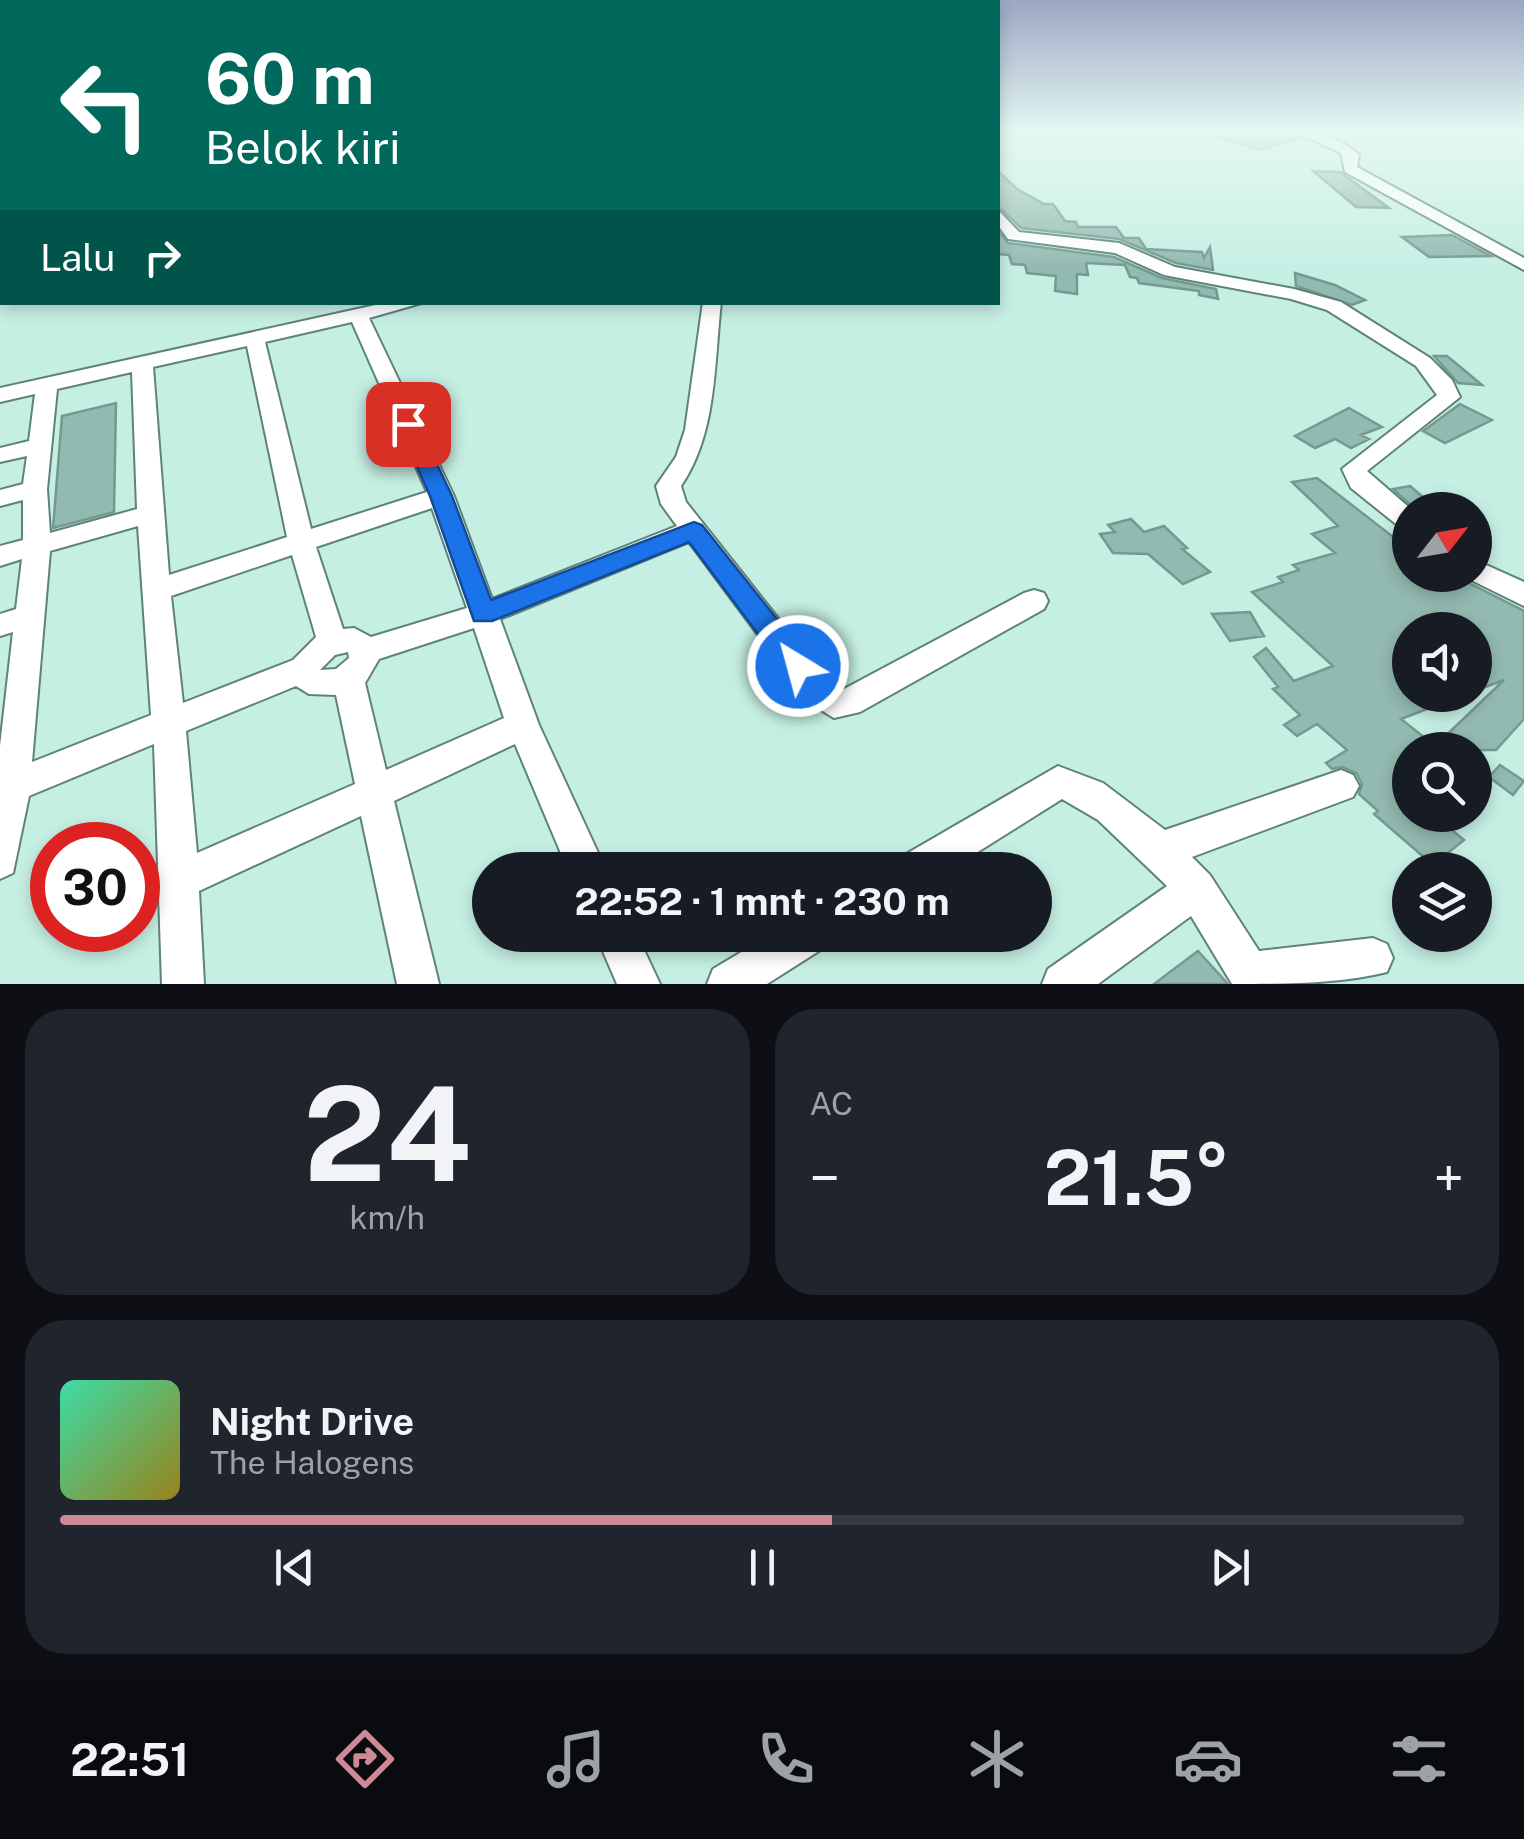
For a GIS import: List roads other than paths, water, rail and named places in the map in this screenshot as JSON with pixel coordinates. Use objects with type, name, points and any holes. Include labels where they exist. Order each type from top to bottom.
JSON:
[{"type":"street","points":[[1364,177],[1524,265]]},
{"type":"street","points":[[1006,236],[1119,248],[1170,271],[1314,299],[1350,314],[1423,362],[1444,384],[1448,397],[1354,469],[1360,482],[1392,508]]},
{"type":"street","points":[[293,331],[307,305]]},
{"type":"street","points":[[0,395],[404,305]]},
{"type":"street","points":[[712,305],[696,430],[688,458],[668,486],[674,504],[819,693],[834,704],[849,702],[1034,601]]},
{"type":"street","points":[[358,316],[441,496],[523,724],[579,852]]},
{"type":"street","points":[[255,339],[301,541],[332,641]]},
{"type":"street","points":[[142,364],[150,514],[170,724],[182,984]]},
{"type":"street","points":[[0,860],[15,620],[37,545],[35,489],[47,385]]},
{"type":"street","points":[[0,455],[39,446]]},
{"type":"street","points":[[0,498],[35,489]]},
{"type":"street","points":[[156,590],[441,496]]},
{"type":"street","points":[[0,556],[150,514]]},
{"type":"street","points":[[304,668],[309,682],[327,686],[357,665],[694,530]]},
{"type":"street","points":[[1492,578],[1524,594]]},
{"type":"street","points":[[7,788],[304,668],[313,652],[332,641],[354,640],[374,792],[418,984]]},
{"type":"street","points":[[178,881],[523,724]]},
{"type":"street","points":[[943,852],[1058,782],[1085,788],[1158,851],[1196,890],[1252,978],[1373,958]]},
{"type":"street","points":[[1158,851],[1340,786]]},
{"type":"street","points":[[1063,984],[1196,890]]},
{"type":"street","points":[[624,952],[638,984]]},
{"type":"street","points":[[728,984],[780,952]]}]
